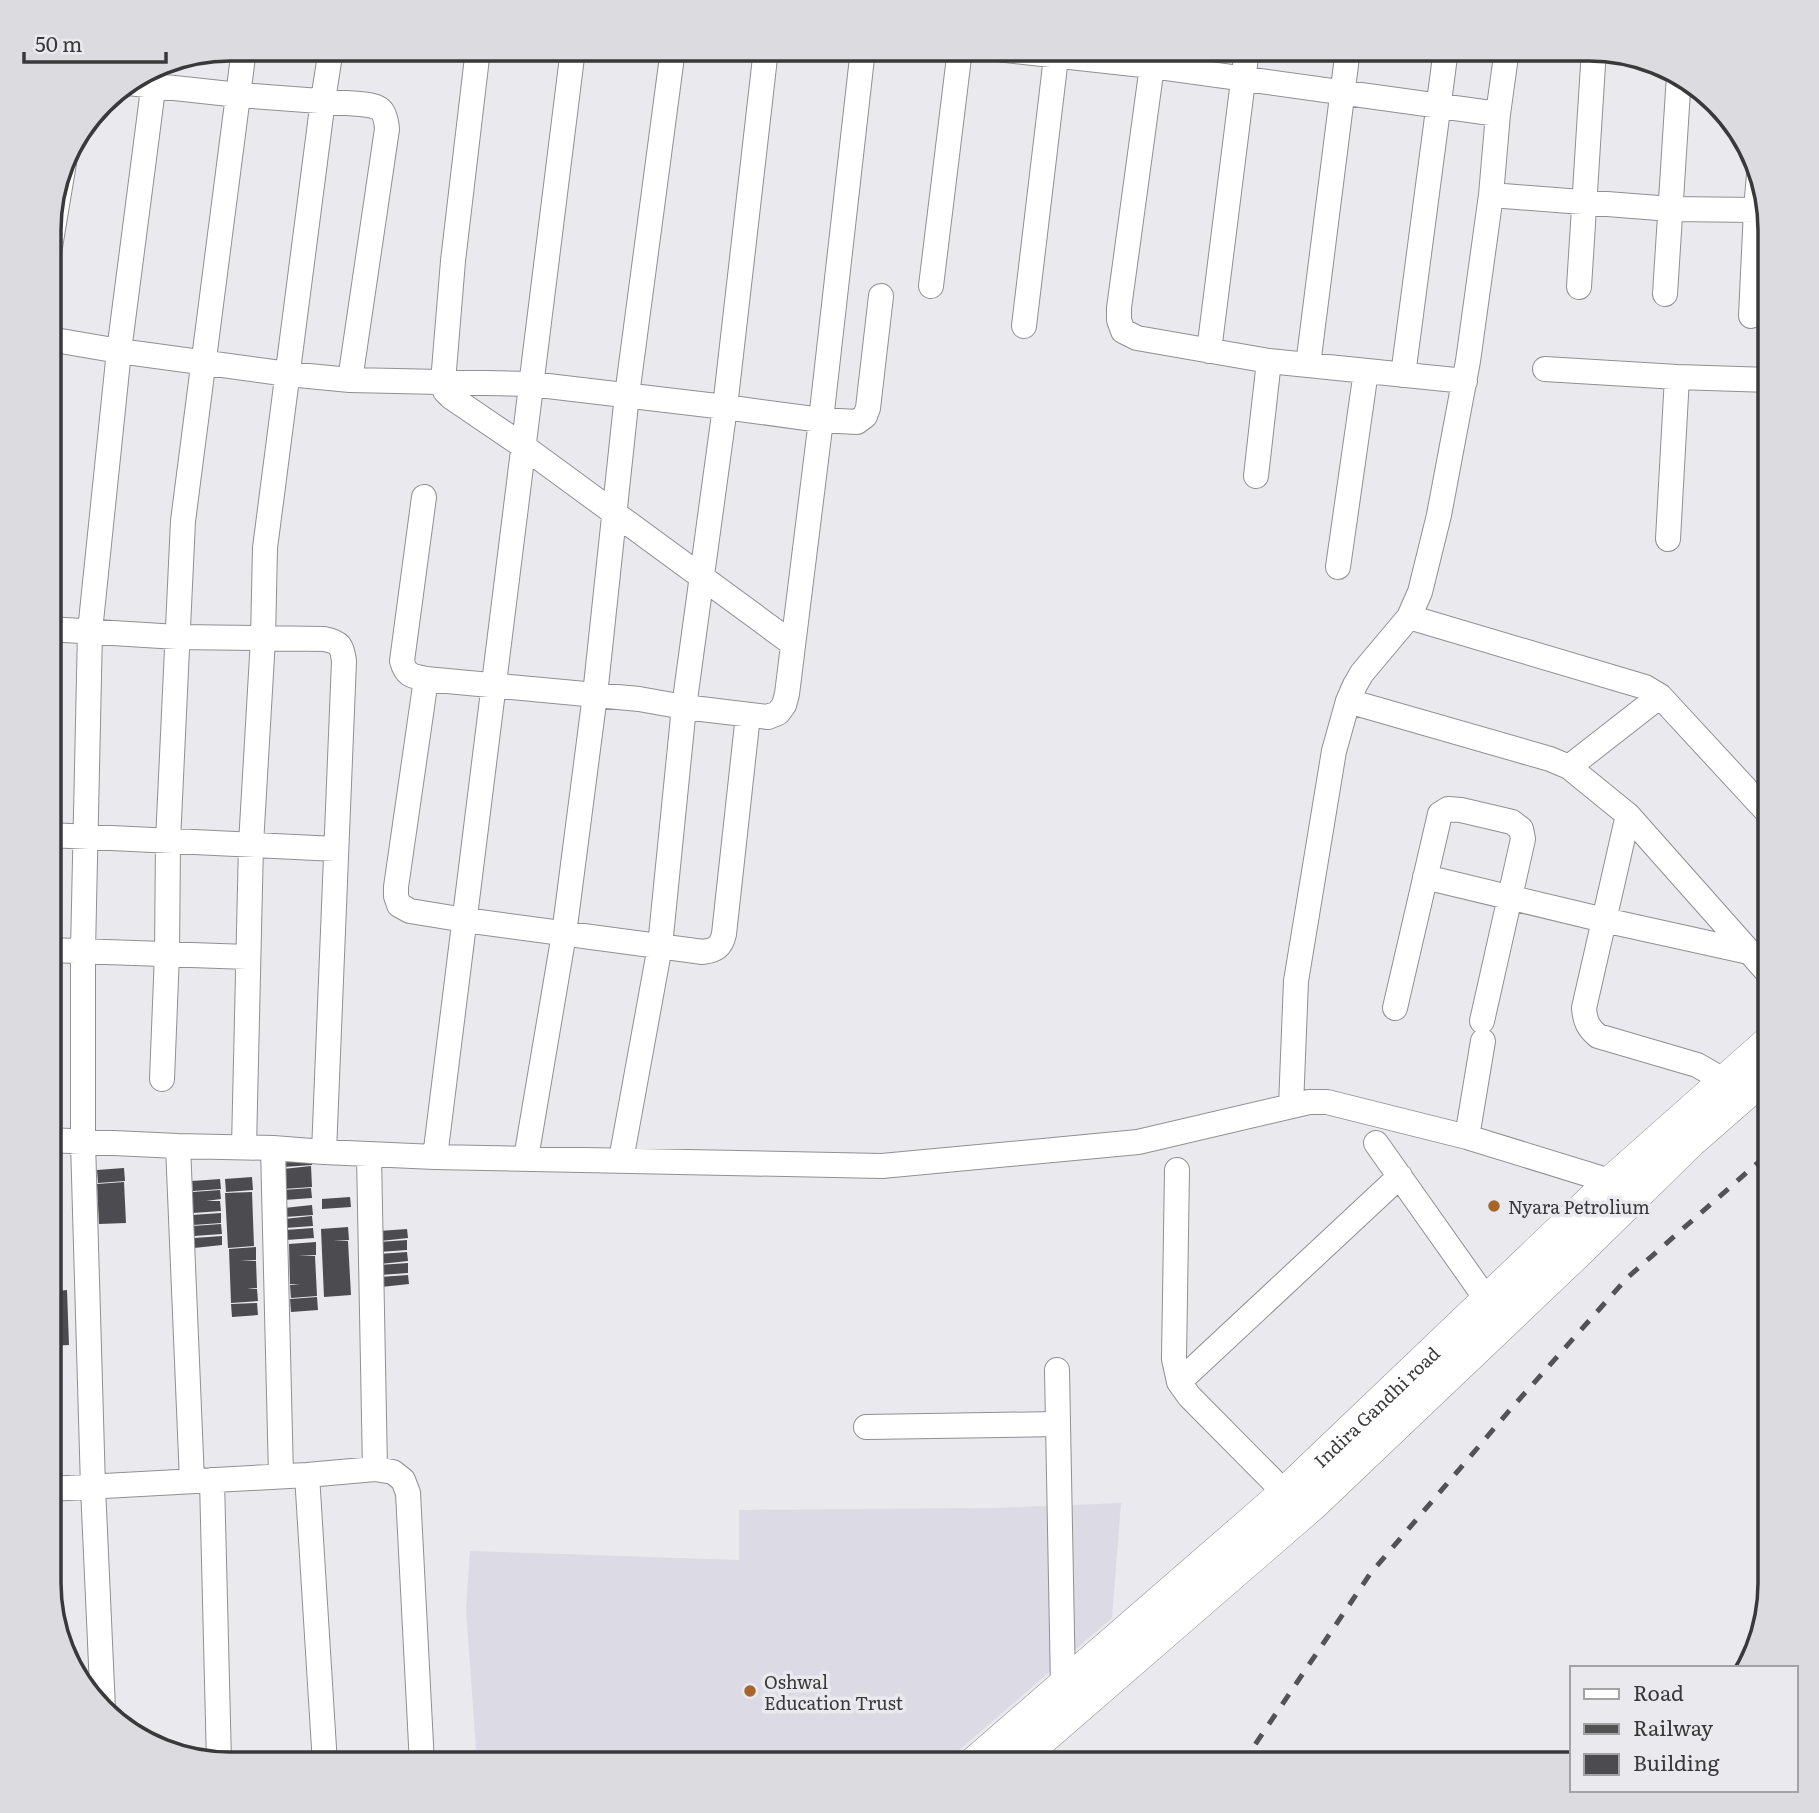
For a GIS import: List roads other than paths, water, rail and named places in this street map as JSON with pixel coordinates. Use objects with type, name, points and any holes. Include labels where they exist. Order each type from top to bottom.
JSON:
[{"type":"main road","name":"Indira Gandhi road","points":[[1027,1752],[1312,1504],[1580,1250],[1626,1186],[1725,1081],[1758,1052]]},
{"type":"main road","name":"Indira Gandhi road","points":[[987,1752],[1285,1493],[1487,1300],[1626,1186],[1690,1142],[1758,1082]]},
{"type":"street","points":[[162,1079],[168,841],[183,521],[243,61]]},
{"type":"street","points":[[244,1147],[251,844],[263,639],[265,548],[329,61]]},
{"type":"street","points":[[477,61],[453,261],[443,382],[445,391],[793,644]]},
{"type":"street","points":[[435,1157],[571,61]]},
{"type":"street","points":[[526,1158],[564,934],[595,695],[626,395],[671,61]]},
{"type":"street","points":[[621,1160],[660,946],[684,707],[724,407],[765,61]]},
{"type":"street","points":[[424,497],[402,661],[404,670],[411,676],[639,699],[748,715],[768,717],[778,713],[784,705],[793,644],[862,61]]},
{"type":"street","points":[[931,286],[958,62]]},
{"type":"street","points":[[1024,326],[1056,62]]},
{"type":"street","points":[[1153,62],[1119,308],[1123,331],[1137,338],[1269,361],[1465,381]]},
{"type":"street","points":[[1169,62],[1243,79],[1498,114]]},
{"type":"street","points":[[1209,351],[1245,62]]},
{"type":"street","points":[[1308,365],[1346,62]]},
{"type":"street","points":[[1403,375],[1444,62]]},
{"type":"street","points":[[1291,1106],[1296,981],[1334,751],[1348,701],[1362,673],[1409,617],[1420,593],[1435,533],[1465,381],[1491,195],[1505,62]]},
{"type":"street","points":[[1579,287],[1593,62]]},
{"type":"street","points":[[160,77],[239,95],[323,100],[374,106],[383,111],[387,129],[350,380]]},
{"type":"street","points":[[102,1693],[83,1142],[83,951],[90,631],[119,351],[155,80]]},
{"type":"street","points":[[1665,294],[1678,87]]},
{"type":"street","points":[[1491,195],[1671,209],[1756,210]]},
{"type":"street","points":[[1751,316],[1758,242]]},
{"type":"street","points":[[62,341],[288,374],[350,380],[531,384],[821,420],[857,422],[865,416],[881,296]]},
{"type":"street","points":[[1256,476],[1269,361]]},
{"type":"street","points":[[1545,369],[1758,380]]},
{"type":"street","points":[[1338,567],[1366,371]]},
{"type":"street","points":[[1668,540],[1677,377]]},
{"type":"street","points":[[1409,617],[1645,687],[1660,696],[1758,802]]},
{"type":"street","points":[[62,630],[177,637],[324,639],[335,641],[342,648],[344,661],[324,1152]]},
{"type":"street","points":[[426,679],[396,896],[400,905],[410,911],[465,920],[703,952],[714,950],[722,944],[724,934],[748,715]]},
{"type":"street","points":[[1569,767],[1660,696]]},
{"type":"street","points":[[1348,701],[1550,759],[1569,767],[1628,815],[1758,962]]},
{"type":"street","points":[[1395,1008],[1440,814],[1448,809],[1461,810],[1512,822],[1521,829],[1523,839],[1483,1031],[1467,1137]]},
{"type":"street","points":[[1628,815],[1584,1008],[1584,1019],[1590,1030],[1598,1036],[1697,1065],[1725,1081]]},
{"type":"street","points":[[62,835],[336,849]]},
{"type":"street","points":[[1424,877],[1749,952]]},
{"type":"street","points":[[61,950],[248,957]]},
{"type":"street","points":[[61,1141],[273,1148],[369,1155],[882,1166],[1138,1142],[1309,1102],[1327,1102],[1467,1137],[1626,1186]]},
{"type":"street","points":[[1376,1143],[1487,1300]]},
{"type":"street","points":[[178,1146],[218,1751]]},
{"type":"street","points":[[273,1148],[281,1476]]},
{"type":"street","points":[[369,1155],[375,1469]]},
{"type":"street","points":[[1177,1170],[1174,1359],[1179,1382],[1189,1396],[1285,1493]]},
{"type":"street","points":[[1179,1382],[1399,1176]]},
{"type":"street","points":[[1057,1370],[1063,1686]]},
{"type":"street","points":[[866,1427],[1058,1424]]},
{"type":"street","points":[[61,1488],[375,1469],[393,1472],[403,1480],[408,1493],[421,1752]]},
{"type":"street","points":[[307,1475],[324,1752]]},
{"type":"railway","points":[[1250,1752],[1370,1574],[1509,1411],[1627,1278],[1758,1163]]},
{"type":"place","name":"Nyara Petrolium","points":[[1494,1206]]},
{"type":"place","name":"Oshwal Education Trust","points":[[750,1691]]}]
